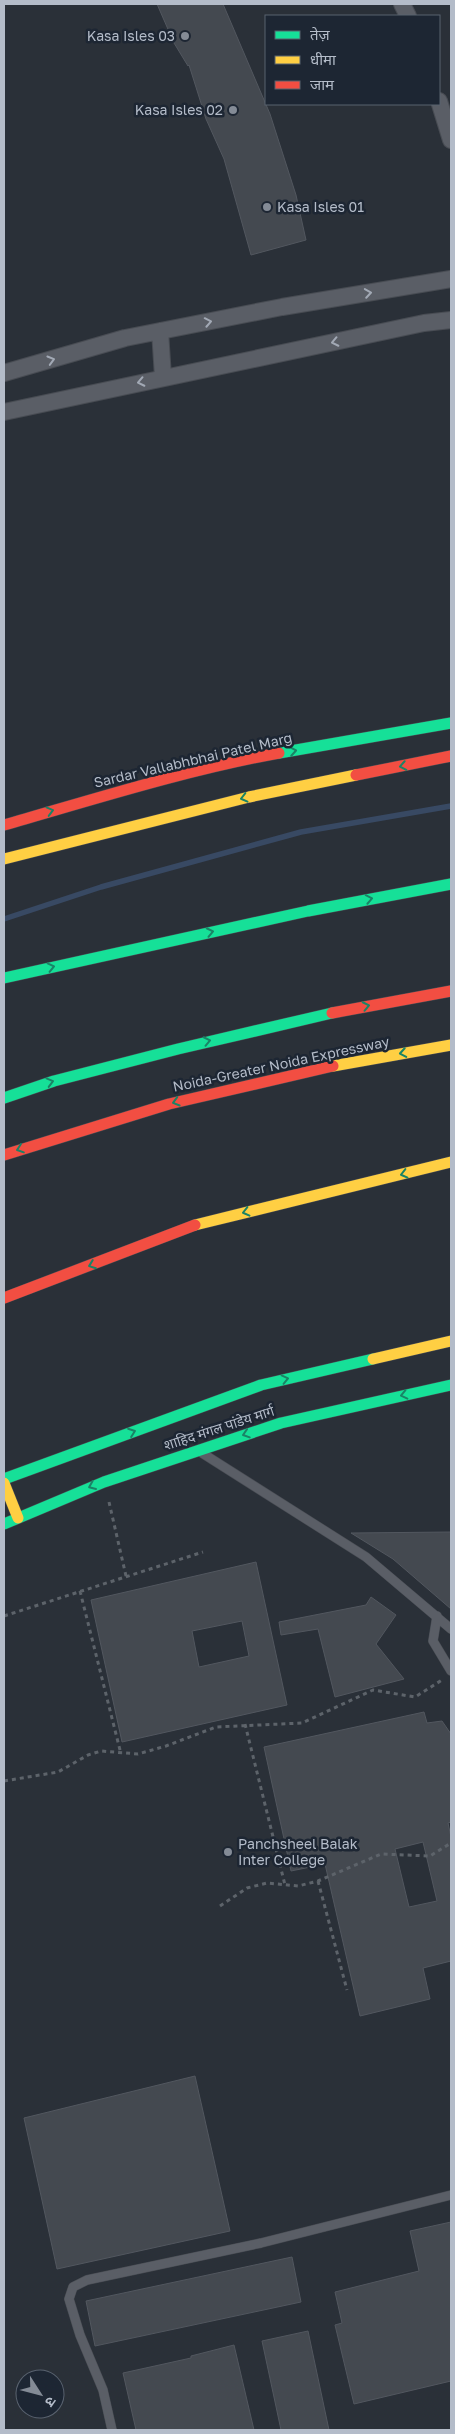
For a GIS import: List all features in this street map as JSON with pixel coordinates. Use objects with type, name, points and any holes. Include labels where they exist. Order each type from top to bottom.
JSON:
[{"type":"main road","name":"Sardar Vallabhbhai Patel Marg","points":[[4,825],[149,784],[248,760],[451,723]]},
{"type":"main road","points":[[4,859],[249,797],[451,756]]},
{"type":"main road","points":[[4,978],[299,913],[451,884]]},
{"type":"main road","points":[[4,1098],[35,1086],[191,1045],[393,1000],[451,991]]},
{"type":"main road","name":"Noida-Greater Noida Expressway","points":[[4,1155],[58,1136],[208,1093],[451,1045]]},
{"type":"main road","points":[[4,1298],[201,1223],[451,1162]]},
{"type":"main road","points":[[18,1518],[4,1481],[261,1385],[451,1341]]},
{"type":"main road","name":"शाहिद मंगल पांडेय मार्ग","points":[[4,1524],[104,1482],[281,1423],[451,1384]]},
{"type":"street","points":[[440,104],[451,140]]},
{"type":"street","points":[[4,373],[125,338],[282,307],[451,280]]},
{"type":"street","points":[[4,412],[424,323],[451,320]]},
{"type":"street","points":[[160,331],[163,377]]},
{"type":"lane","points":[[198,1450],[366,1557],[451,1630]]},
{"type":"lane","points":[[437,1616],[433,1641],[451,1671]]},
{"type":"lane","points":[[112,2430],[103,2390],[80,2335],[69,2299],[73,2287],[87,2280],[261,2243],[451,2195]]},
{"type":"path","points":[[104,1482],[126,1576]]},
{"type":"path","points":[[4,1616],[203,1552]]},
{"type":"path","points":[[80,1591],[121,1754]]},
{"type":"path","points":[[4,1781],[58,1772],[88,1755],[101,1752],[138,1754],[166,1746],[216,1727],[246,1724],[302,1723],[373,1690],[416,1697],[444,1679]]},
{"type":"path","points":[[246,1724],[286,1885]]},
{"type":"path","points":[[220,1906],[247,1888],[267,1883],[298,1886],[318,1881],[381,1854],[430,1856],[451,1843]]},
{"type":"path","points":[[318,1881],[347,1990]]},
{"type":"building","points":[[157,4],[223,4],[270,114],[296,195],[306,240],[251,255],[224,159],[206,119],[189,65],[174,43]]},
{"type":"building","points":[[451,1532],[451,1609],[393,1559],[351,1533]]},
{"type":"building","points":[[256,1562],[287,1705],[122,1742],[91,1600]],"holes":[[[242,1621],[249,1656],[199,1667],[192,1631]]]},
{"type":"building","points":[[371,1597],[396,1615],[376,1644],[404,1679],[335,1697],[318,1629],[281,1635],[279,1622],[366,1605]]},
{"type":"building","points":[[424,1712],[427,1723],[442,1721],[451,1734],[451,1822],[448,1823],[451,1837],[451,1961],[423,1968],[430,1999],[360,2016],[325,1864],[291,1871],[264,1747]],"holes":[[[423,1842],[437,1901],[409,1907],[395,1849]]]},
{"type":"building","points":[[195,2076],[230,2231],[57,2269],[24,2118]]},
{"type":"building","points":[[451,2222],[451,2381],[354,2404],[335,2325],[342,2323],[335,2292],[419,2271],[410,2231]]},
{"type":"building","points":[[292,2257],[301,2302],[95,2346],[86,2301]]},
{"type":"building","points":[[308,2331],[329,2430],[281,2430],[262,2341]]},
{"type":"building","points":[[234,2345],[254,2430],[136,2430],[123,2373],[191,2358],[191,2356]]},
{"type":"waterway","points":[[4,919],[101,887],[301,832],[451,806]]},
{"type":"traffic: fast","points":[[279,753],[451,723]]},
{"type":"traffic: fast","points":[[4,978],[308,911],[451,884]]},
{"type":"traffic: fast","points":[[4,1098],[54,1081],[178,1049],[332,1013]]},
{"type":"traffic: fast","points":[[4,1479],[261,1385],[373,1359]]},
{"type":"traffic: fast","points":[[4,1524],[104,1482],[281,1423],[451,1385]]},
{"type":"traffic: slow","points":[[4,859],[249,797],[356,775]]},
{"type":"traffic: slow","points":[[333,1066],[451,1045]]},
{"type":"traffic: slow","points":[[195,1225],[451,1162]]},
{"type":"traffic: slow","points":[[373,1359],[451,1341]]},
{"type":"traffic: slow","points":[[4,1483],[18,1518]]},
{"type":"traffic: jam","points":[[4,825],[175,776],[279,753]]},
{"type":"traffic: jam","points":[[356,775],[451,756]]},
{"type":"traffic: jam","points":[[332,1013],[451,991]]},
{"type":"traffic: jam","points":[[4,1155],[169,1104],[333,1066]]},
{"type":"traffic: jam","points":[[4,1298],[195,1225]]},
{"type":"place","name":"Kasa Isles 03","points":[[185,36]]},
{"type":"place","name":"Kasa Isles 02","points":[[233,110]]},
{"type":"place","name":"Kasa Isles 01","points":[[267,207]]},
{"type":"place","name":"Panchsheel Balak Inter College","points":[[228,1852]]}]
